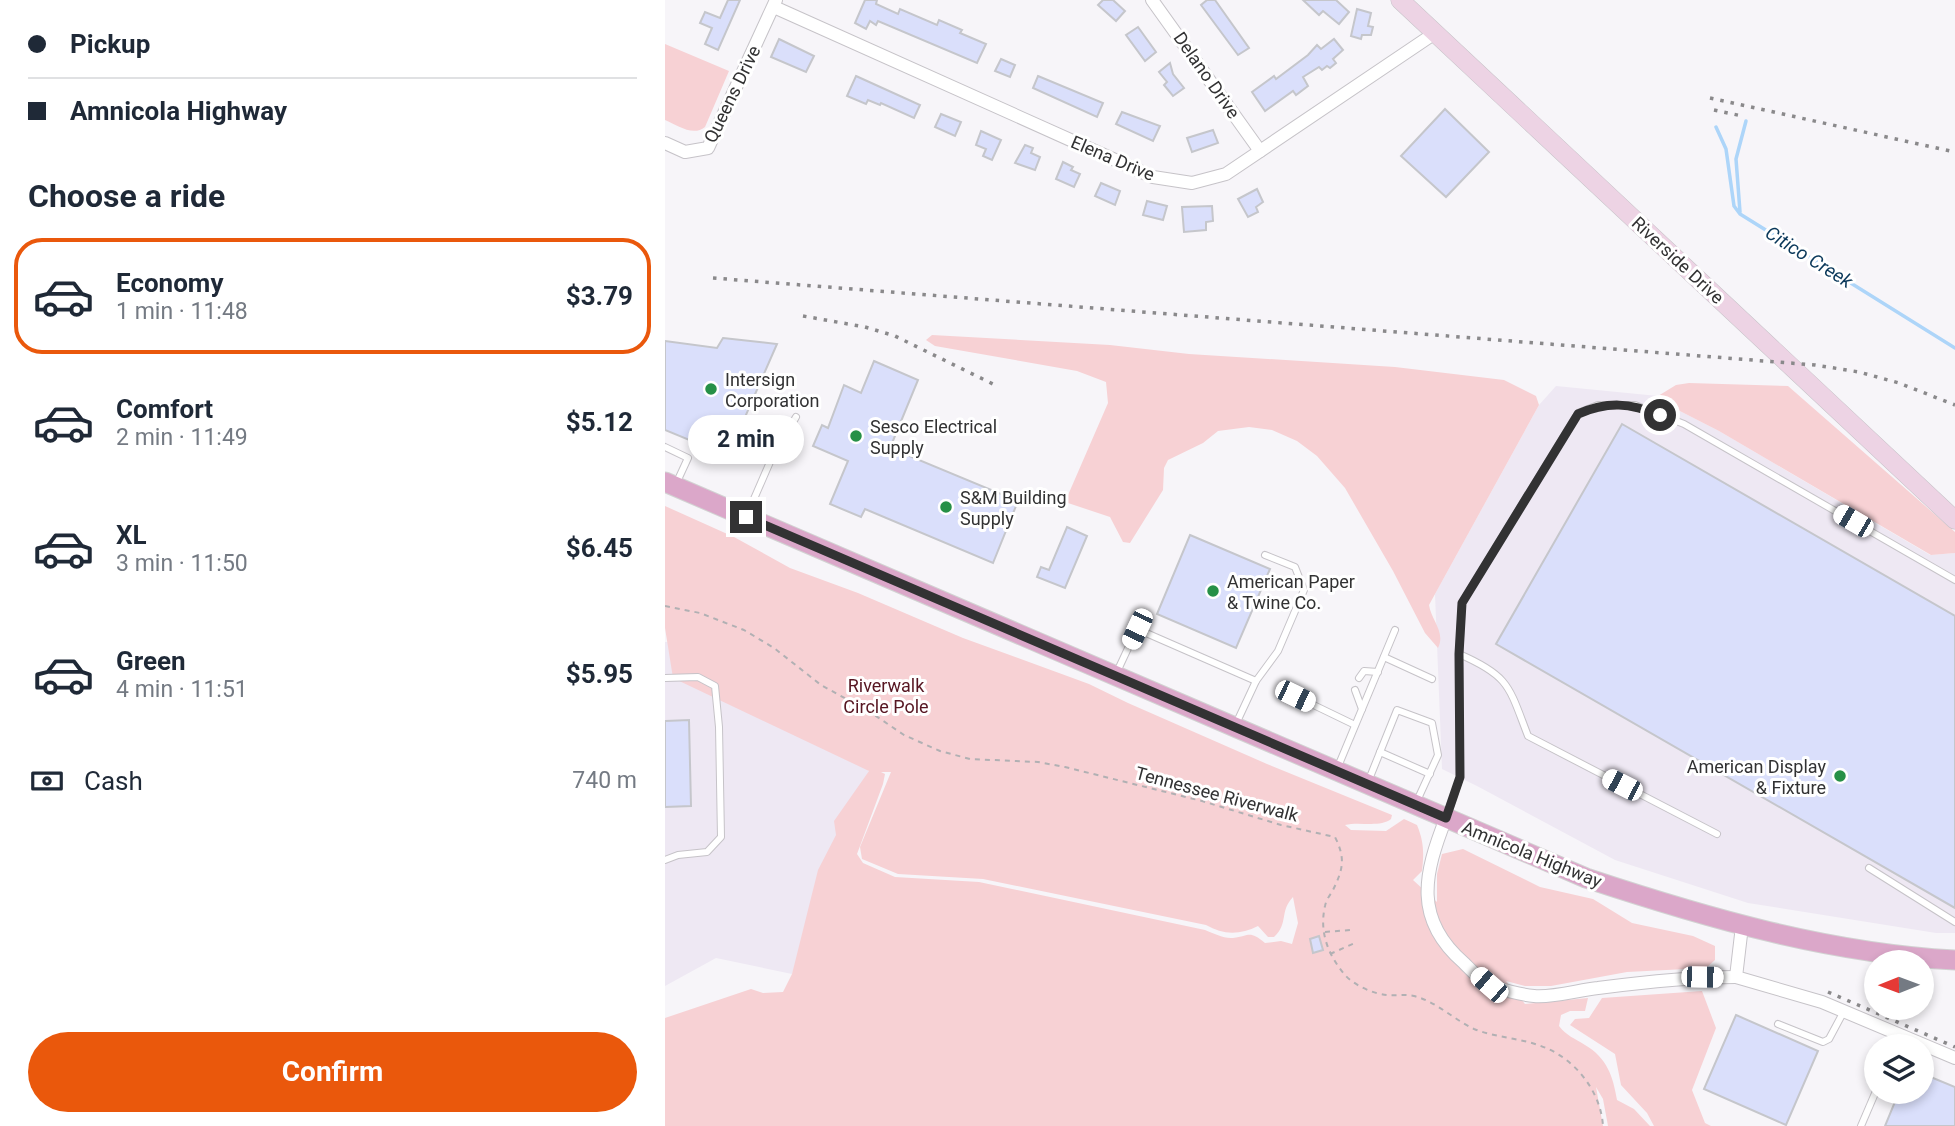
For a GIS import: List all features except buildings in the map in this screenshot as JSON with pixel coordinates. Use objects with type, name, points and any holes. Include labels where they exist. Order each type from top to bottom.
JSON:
[{"type":"main road","name":"Amnicola Highway","points":[[670,484],[1586,878],[1742,926],[1862,950],[1955,960]]},
{"type":"street","name":"Delano Drive","points":[[1152,0],[1260,151]]},
{"type":"street","name":"Riverside Drive","points":[[1400,0],[1955,520]]},
{"type":"street","name":"Elena Drive","points":[[775,3],[1153,177],[1192,183],[1226,174],[1435,33]]},
{"type":"street","name":"Queens Drive","points":[[665,143],[685,152],[708,148],[775,3]]},
{"type":"street","points":[[1446,818],[1431,855],[1427,891],[1431,917],[1440,939],[1449,951],[1489,985],[1536,996],[1653,981],[1735,977],[1822,1002],[1886,1034]]},
{"type":"street","points":[[1735,977],[1742,926]]},
{"type":"street","points":[[1934,1051],[1955,1058]]},
{"type":"lane","points":[[1446,818],[1460,777],[1459,654],[1462,603],[1578,414],[1598,405],[1635,405],[1684,424],[1955,580]]},
{"type":"lane","points":[[746,517],[770,462],[796,417]]},
{"type":"lane","points":[[665,447],[688,458],[670,484]]},
{"type":"lane","points":[[1235,727],[1256,681],[1277,651],[1304,590],[1296,567],[1265,555]]},
{"type":"lane","points":[[1115,675],[1137,629],[1256,681]]},
{"type":"lane","points":[[1336,771],[1395,630]]},
{"type":"lane","points":[[1459,654],[1488,666],[1509,685],[1528,736],[1717,834]]},
{"type":"lane","points":[[1384,657],[1432,679]]},
{"type":"lane","points":[[1359,678],[1364,671],[1378,672]]},
{"type":"lane","points":[[665,678],[698,677],[715,686],[719,727],[721,837],[707,852],[678,855],[665,860]]},
{"type":"lane","points":[[1355,690],[1362,709]]},
{"type":"lane","points":[[1295,696],[1355,725]]},
{"type":"lane","points":[[1367,784],[1397,710],[1432,723],[1438,755],[1415,805]]},
{"type":"lane","points":[[1380,752],[1430,774]]},
{"type":"lane","points":[[1869,868],[1955,922]]},
{"type":"lane","points":[[1778,1024],[1823,1042],[1829,1039],[1844,1011]]},
{"type":"lane","points":[[1861,1126],[1870,1104]]},
{"type":"path","name":"Tennessee Riverwalk","points":[[665,606],[700,613],[744,629],[774,648],[821,685],[870,712],[904,735],[940,751],[970,759],[1065,766],[1281,825],[1335,837],[1343,852],[1339,877],[1325,905],[1324,932],[1329,955],[1347,978],[1362,987],[1388,996],[1412,996],[1433,1003],[1472,1028],[1490,1035],[1545,1047],[1586,1080],[1601,1107],[1603,1126]]},
{"type":"path","points":[[1324,932],[1351,930]]},
{"type":"path","points":[[1329,955],[1355,943]]},
{"type":"shaded area","points":[[1556,386],[1658,396],[1672,407],[1719,431],[1930,555],[1955,553],[1955,933],[1936,933],[1748,903],[1615,860],[1442,769],[1435,594],[1539,405]]},
{"type":"shaded area","points":[[703,641],[869,771],[792,974],[716,958],[665,986],[665,642]]},
{"type":"green space","points":[[665,44],[729,71],[705,127],[700,130],[685,129],[665,120]]},
{"type":"green space","points":[[932,335],[1110,345],[1189,354],[1395,367],[1504,380],[1536,396],[1539,405],[1429,605],[1439,631],[1438,648],[1425,633],[1345,488],[1317,456],[1297,441],[1272,430],[1249,427],[1218,431],[1203,443],[1168,460],[1164,468],[1163,490],[1130,543],[1123,542],[1110,517],[1065,502],[1108,403],[1106,382],[1077,371],[935,346],[926,340]]},
{"type":"green space","points":[[1689,383],[1788,386],[1955,532],[1955,553],[1931,555],[1719,431],[1672,407],[1658,396],[1676,385]]},
{"type":"green space","name":"Riverwalk Circle Pole","points":[[665,506],[734,537],[790,568],[858,593],[963,638],[1089,684],[1267,764],[1392,815],[1386,822],[1345,825],[1351,830],[1386,831],[1404,819],[1417,825],[1422,842],[1423,865],[1422,871],[1413,880],[1437,902],[1437,874],[1442,854],[1463,849],[1540,887],[1593,899],[1632,923],[1693,936],[1715,946],[1715,960],[1706,968],[1627,972],[1551,986],[1525,986],[1506,981],[1525,1004],[1588,998],[1585,1011],[1570,1011],[1561,1015],[1559,1026],[1599,1056],[1611,1075],[1617,1100],[1634,1109],[1650,1126],[1608,1126],[1603,1099],[1596,1087],[1603,1126],[665,1126],[665,1018],[751,989],[763,993],[783,992],[792,974],[818,870],[836,835],[834,821],[869,771],[673,678],[665,628]],"holes":[[[881,772],[891,772],[860,847],[862,859],[898,874],[983,879],[1206,925],[1225,932],[1245,931],[1258,926],[1268,937],[1274,937],[1279,932],[1286,908],[1293,897],[1298,923],[1292,944],[1281,941],[1265,943],[1256,936],[1249,935],[1226,938],[1205,930],[979,882],[895,877],[863,863],[857,854],[883,784],[885,774]]]},
{"type":"green space","points":[[1702,991],[1716,1028],[1692,1090],[1705,1123],[1711,1126],[1654,1126],[1647,1113],[1621,1085],[1615,1054],[1570,1025],[1575,1019],[1589,1018],[1602,998]]},
{"type":"waterway","points":[[1740,212],[1736,159],[1746,121]]},
{"type":"waterway","name":"Citico Creek","points":[[1716,127],[1726,149],[1734,206],[1740,214],[1955,348]]},
{"type":"railway","points":[[1710,98],[1955,152]]},
{"type":"railway","points":[[1714,110],[1742,116]]},
{"type":"railway","points":[[713,278],[1815,365],[1859,372],[1899,383],[1955,405]]},
{"type":"railway","points":[[803,316],[865,327],[895,336],[995,385]]},
{"type":"railway","points":[[1828,992],[1955,1047]]},
{"type":"place","name":"Intersign Corporation","points":[[711,389]]},
{"type":"place","name":"Sesco Electrical Supply","points":[[856,436]]},
{"type":"place","name":"S&M Building Supply","points":[[946,507]]},
{"type":"place","name":"American Paper & Twine Co.","points":[[1213,591]]},
{"type":"place","name":"American Display & Fixture","points":[[1840,776]]},
{"type":"route","points":[[746,517],[1446,818],[1460,777],[1459,654],[1462,603],[1578,414],[1598,405],[1635,405],[1660,415]]}]
